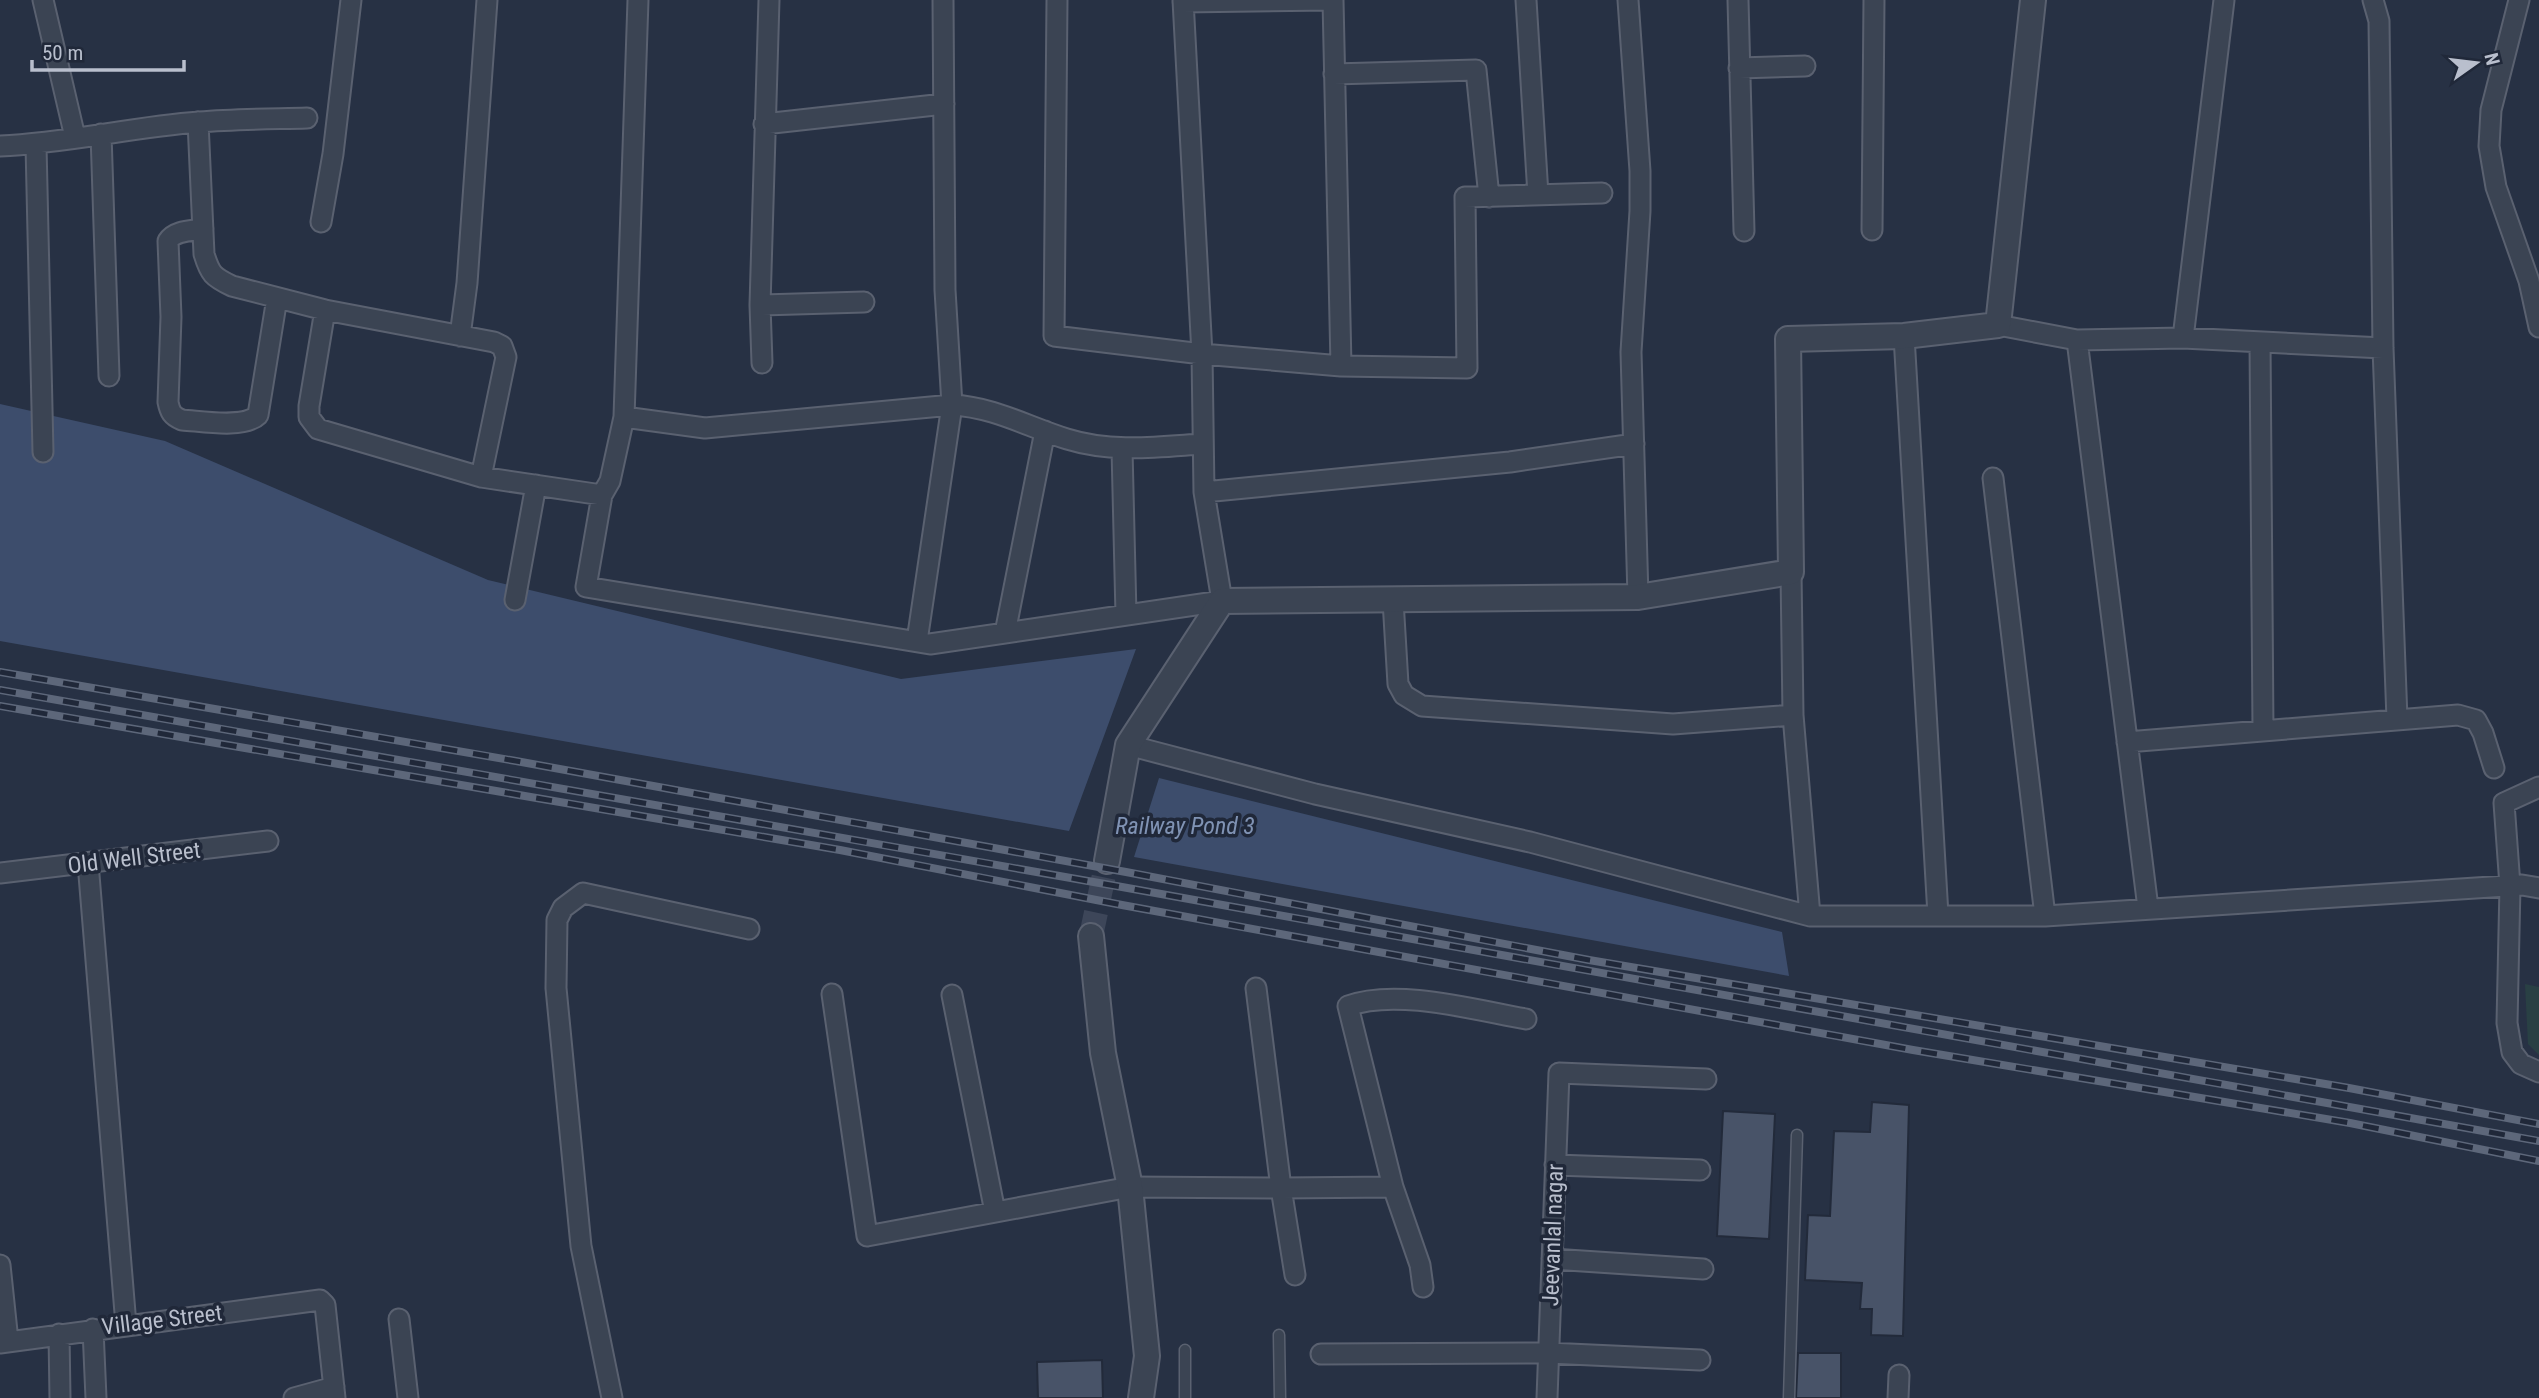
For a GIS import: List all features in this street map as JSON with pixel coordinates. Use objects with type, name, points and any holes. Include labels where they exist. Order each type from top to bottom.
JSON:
[{"type":"street","points":[[43,0],[75,137]]},
{"type":"street","points":[[321,222],[333,153],[351,0]]},
{"type":"street","points":[[460,336],[467,283],[487,0]]},
{"type":"street","points":[[638,0],[624,417],[610,481],[602,495],[586,587],[930,644],[1222,601],[1638,597],[1791,572]]},
{"type":"street","points":[[762,363],[760,305],[769,0]]},
{"type":"street","points":[[917,642],[952,405],[945,290],[943,0]]},
{"type":"street","points":[[1057,0],[1054,336],[1202,354],[1341,366],[1467,368],[1465,197],[1602,193]]},
{"type":"street","points":[[1107,861],[1128,745],[1222,601],[1204,492],[1202,354],[1183,1],[1332,0],[1341,366]]},
{"type":"street","points":[[1526,0],[1538,195]]},
{"type":"street","points":[[1628,0],[1640,171],[1631,352],[1638,597]]},
{"type":"street","points":[[1738,0],[1744,231]]},
{"type":"street","points":[[1872,230],[1874,0]]},
{"type":"street","points":[[1998,325],[2034,0]]},
{"type":"street","points":[[2183,338],[2224,0]]},
{"type":"street","points":[[2373,0],[2379,21],[2383,348],[2397,719]]},
{"type":"street","points":[[2519,0],[2491,110],[2488,146],[2496,187],[2529,281],[2539,327]]},
{"type":"street","points":[[1739,68],[1805,66]]},
{"type":"street","points":[[1335,74],[1476,70],[1489,197]]},
{"type":"street","points":[[764,124],[944,104]]},
{"type":"street","points":[[0,146],[36,145],[75,137],[198,122],[307,117]]},
{"type":"street","points":[[198,122],[204,254],[209,272],[232,286],[277,298],[325,310],[494,342],[502,346],[506,358],[481,477]]},
{"type":"street","points":[[101,134],[109,376]]},
{"type":"street","points":[[36,145],[43,452]]},
{"type":"street","points":[[203,229],[178,233],[168,241],[171,317],[167,402],[174,417],[182,420],[238,423],[254,419],[258,415],[277,298]]},
{"type":"street","points":[[760,305],[864,302]]},
{"type":"street","points":[[325,310],[309,406],[309,417],[318,429],[481,477],[602,495]]},
{"type":"street","points":[[1810,916],[1793,715],[1787,339],[1904,336],[1998,325],[2077,340],[2183,338],[2383,348]]},
{"type":"street","points":[[1904,336],[1938,915]]},
{"type":"street","points":[[2077,340],[2148,908]]},
{"type":"street","points":[[2260,342],[2263,730]]},
{"type":"street","points":[[624,417],[705,428],[952,405],[977,406],[1069,440],[1122,449],[1202,444]]},
{"type":"street","points":[[1005,633],[1045,431]]},
{"type":"street","points":[[1204,492],[1510,462],[1634,444]]},
{"type":"street","points":[[1122,449],[1126,615]]},
{"type":"street","points":[[1993,478],[2045,916]]},
{"type":"street","points":[[515,600],[536,485]]},
{"type":"street","points":[[1393,600],[1398,684],[1404,695],[1422,706],[1673,724],[1793,715]]},
{"type":"street","points":[[2127,742],[2458,715],[2476,720],[2494,768]]},
{"type":"street","points":[[1128,745],[1315,794],[1530,842],[1810,916],[2045,916],[2510,886],[2539,888]]},
{"type":"street","points":[[2539,787],[2504,803],[2510,886],[2507,1023],[2512,1052],[2521,1064],[2539,1072]]},
{"type":"street","name":"Old Well Street","points":[[0,873],[268,841]]},
{"type":"street","points":[[88,863],[126,1325]]},
{"type":"street","points":[[612,1398],[581,1246],[556,988],[557,920],[563,908],[583,893],[749,929]]},
{"type":"street","points":[[1091,936],[1103,1053],[1130,1187],[1147,1356],[1141,1398]]},
{"type":"street","points":[[1256,988],[1281,1188],[1295,1275]]},
{"type":"street","points":[[832,994],[867,1236],[1130,1187],[1393,1187]]},
{"type":"street","points":[[952,995],[995,1212]]},
{"type":"street","points":[[1423,1287],[1420,1265],[1393,1187],[1348,1006],[1372,998],[1406,999],[1526,1019]]},
{"type":"street","name":"Jeevanlal nagar","points":[[1547,1398],[1559,1073],[1706,1079]]},
{"type":"street","points":[[1555,1165],[1700,1170]]},
{"type":"street","points":[[1552,1259],[1703,1269]]},
{"type":"street","points":[[0,1265],[4,1342]]},
{"type":"street","name":"Village Street","points":[[4,1342],[323,1301],[334,1392]]},
{"type":"street","points":[[399,1320],[408,1398]]},
{"type":"street","points":[[93,1329],[96,1398]]},
{"type":"street","points":[[59,1334],[60,1398]]},
{"type":"street","points":[[1321,1354],[1548,1353],[1700,1360]]},
{"type":"street","points":[[1898,1398],[1899,1375]]},
{"type":"street","points":[[294,1398],[334,1392]]},
{"type":"lane","points":[[1789,1398],[1797,1135]]},
{"type":"lane","points":[[1279,1335],[1280,1398]]},
{"type":"lane","points":[[1185,1350],[1185,1398]]},
{"type":"green space","points":[[2525,984],[2539,987],[2539,1055],[2528,1044]]},
{"type":"water","points":[[0,404],[165,441],[488,580],[901,679],[1136,649],[1069,831],[0,641]]},
{"type":"water","name":"Railway Pond 3","points":[[1159,778],[1782,932],[1789,976],[1134,857]]},
{"type":"building","points":[[1872,1102],[1909,1105],[1903,1336],[1871,1335],[1872,1309],[1860,1309],[1862,1283],[1805,1280],[1808,1215],[1830,1216],[1834,1131],[1870,1132]]},
{"type":"building","points":[[1723,1111],[1775,1114],[1769,1239],[1717,1236]]},
{"type":"building","points":[[1798,1353],[1841,1353],[1841,1398],[1796,1398]]},
{"type":"building","points":[[1102,1360],[1103,1398],[1038,1398],[1037,1362]]},
{"type":"tunnel","points":[[1091,936],[1107,861]]},
{"type":"railway","points":[[0,672],[516,761],[1589,960],[2349,1088],[2539,1124]]},
{"type":"railway","points":[[0,690],[1122,887],[2539,1141]]},
{"type":"railway","points":[[0,706],[840,850],[1122,905],[1913,1050],[2350,1123],[2539,1161]]}]
